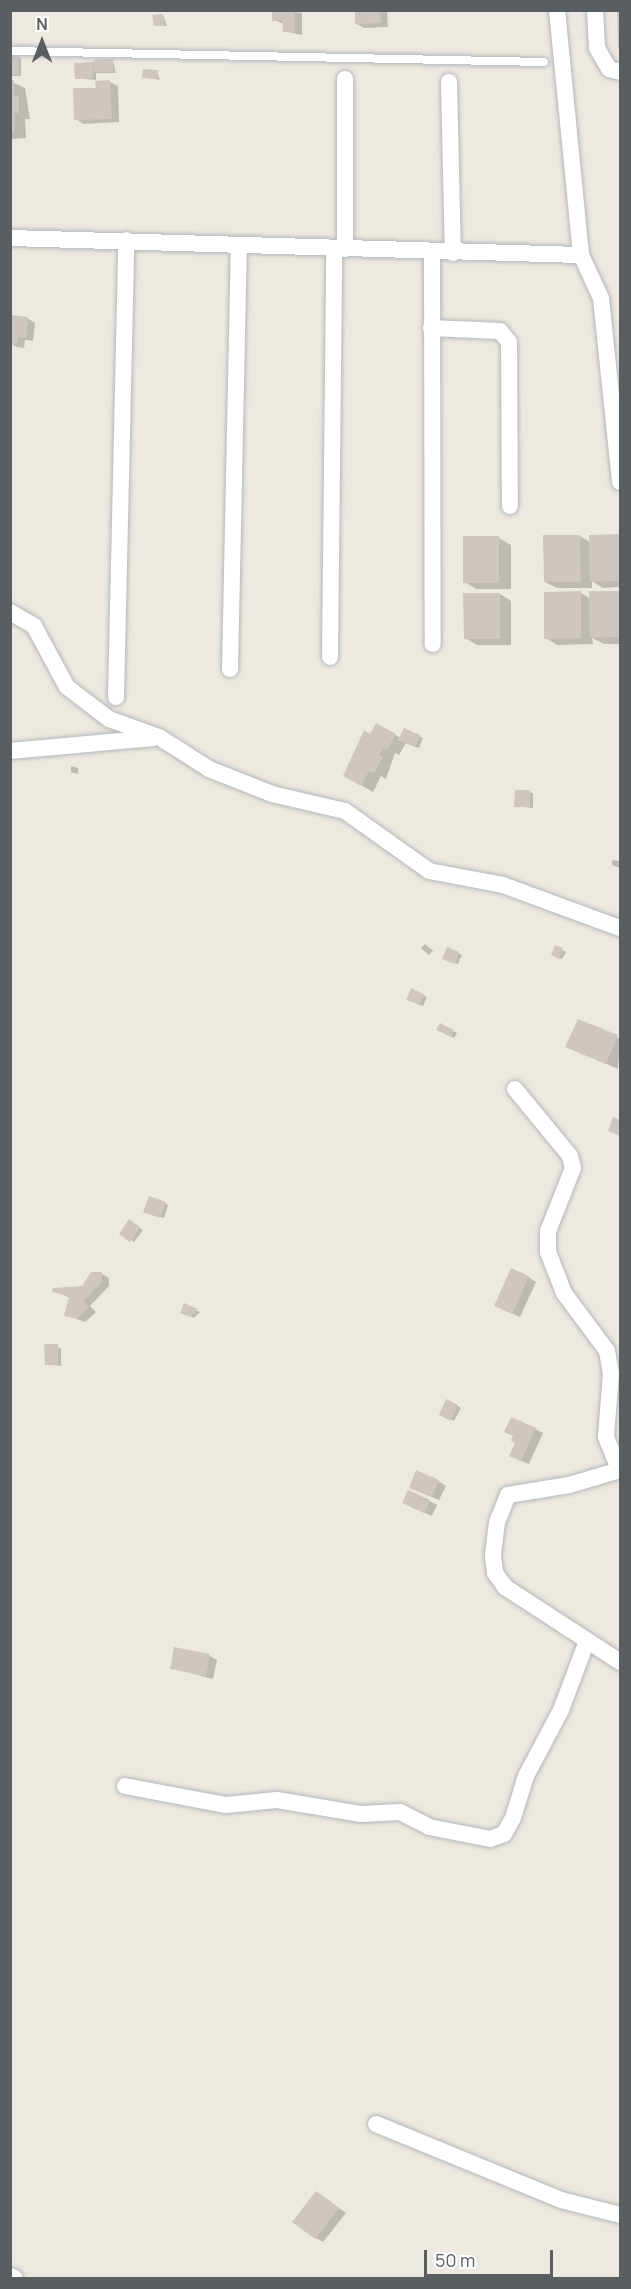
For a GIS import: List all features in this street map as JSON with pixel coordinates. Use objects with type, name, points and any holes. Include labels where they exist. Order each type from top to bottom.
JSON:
[{"type":"street","points":[[557,10],[581,255],[601,298],[621,482]]},
{"type":"street","points":[[595,10],[597,48],[609,69],[621,72]]},
{"type":"street","points":[[330,657],[345,79]]},
{"type":"street","points":[[449,82],[453,253]]},
{"type":"street","points":[[10,238],[126,240],[432,253],[581,255]]},
{"type":"street","points":[[116,697],[126,240]]},
{"type":"street","points":[[230,669],[239,246]]},
{"type":"street","points":[[432,253],[433,644]]},
{"type":"street","points":[[431,328],[500,331],[509,342],[510,506]]},
{"type":"street","points":[[10,612],[34,626],[56,671],[85,703],[109,718],[159,737],[209,769],[272,794],[345,811],[429,871],[503,885],[621,928]]},
{"type":"street","points":[[10,751],[159,737]]},
{"type":"street","points":[[515,1089],[570,1156],[573,1168],[548,1231],[548,1252],[564,1293],[607,1351],[611,1373],[606,1437],[620,1470],[569,1485],[513,1492],[508,1496],[494,1539],[495,1573],[505,1587],[621,1662]]},
{"type":"street","points":[[125,1786],[226,1805],[277,1800],[362,1814],[400,1812],[429,1827],[490,1839],[504,1834],[513,1818],[526,1776],[561,1710],[587,1641]]},
{"type":"street","points":[[376,2124],[561,2200],[621,2215]]},
{"type":"street","points":[[10,2276],[15,2278]]},
{"type":"lane","points":[[10,51],[544,62]]},
{"type":"building","points":[[272,10],[294,10],[295,32],[283,32],[282,20],[272,21]]},
{"type":"building","points":[[355,10],[380,10],[381,23],[355,24]]},
{"type":"building","points":[[617,10],[620,10],[620,49],[618,49]]},
{"type":"building","points":[[163,14],[164,25],[154,26],[152,15]]},
{"type":"building","points":[[18,54],[19,75],[10,75],[10,55]]},
{"type":"building","points":[[113,59],[113,72],[94,72],[93,60]]},
{"type":"building","points":[[93,62],[93,78],[75,79],[74,63]]},
{"type":"building","points":[[143,69],[158,70],[157,79],[142,78]]},
{"type":"building","points":[[10,80],[14,80],[14,97],[19,96],[19,113],[14,113],[15,132],[10,132]]},
{"type":"building","points":[[110,80],[112,119],[74,120],[73,88],[96,88],[95,81]]},
{"type":"building","points":[[11,315],[28,317],[26,338],[18,337],[17,344],[10,344]]},
{"type":"building","points":[[620,534],[620,581],[590,582],[589,535]]},
{"type":"building","points":[[543,535],[580,535],[581,582],[544,582]]},
{"type":"building","points":[[463,536],[499,536],[499,583],[463,583]]},
{"type":"building","points":[[581,591],[581,638],[544,639],[544,592]]},
{"type":"building","points":[[589,591],[620,591],[620,637],[590,638]]},
{"type":"building","points":[[463,593],[500,593],[500,639],[464,639]]},
{"type":"building","points":[[376,723],[396,734],[387,750],[383,748],[379,755],[383,757],[374,773],[369,771],[361,786],[343,776],[364,730],[370,734]]},
{"type":"building","points":[[404,728],[420,735],[415,747],[398,740]]},
{"type":"building","points":[[515,790],[530,790],[530,807],[514,807]]},
{"type":"building","points":[[555,945],[563,948],[559,959],[551,955]]},
{"type":"building","points":[[447,947],[459,952],[455,964],[442,959]]},
{"type":"building","points":[[411,988],[424,994],[420,1005],[406,1000]]},
{"type":"building","points":[[578,1019],[618,1035],[606,1064],[565,1047]]},
{"type":"building","points":[[440,1023],[454,1030],[451,1037],[436,1030]]},
{"type":"building","points":[[613,1117],[620,1120],[620,1136],[608,1131]]},
{"type":"building","points":[[149,1196],[166,1202],[160,1218],[143,1212]]},
{"type":"building","points":[[129,1219],[140,1227],[130,1242],[119,1234]]},
{"type":"building","points":[[511,1268],[529,1276],[512,1314],[494,1306]]},
{"type":"building","points":[[91,1272],[102,1272],[102,1282],[83,1301],[89,1307],[77,1319],[64,1316],[69,1296],[52,1292],[53,1288],[82,1286]]},
{"type":"building","points":[[184,1303],[198,1309],[190,1317],[180,1313]]},
{"type":"building","points":[[44,1344],[58,1344],[58,1365],[45,1365]]},
{"type":"building","points":[[446,1399],[458,1405],[451,1421],[439,1415]]},
{"type":"building","points":[[511,1417],[536,1428],[521,1461],[509,1456],[515,1443],[511,1441],[513,1436],[504,1432]]},
{"type":"building","points":[[416,1470],[439,1480],[432,1497],[409,1488]]},
{"type":"building","points":[[408,1490],[430,1500],[424,1513],[402,1503]]},
{"type":"building","points":[[174,1647],[210,1654],[206,1676],[170,1669]]},
{"type":"building","points":[[316,2191],[339,2208],[315,2239],[292,2222]]}]
